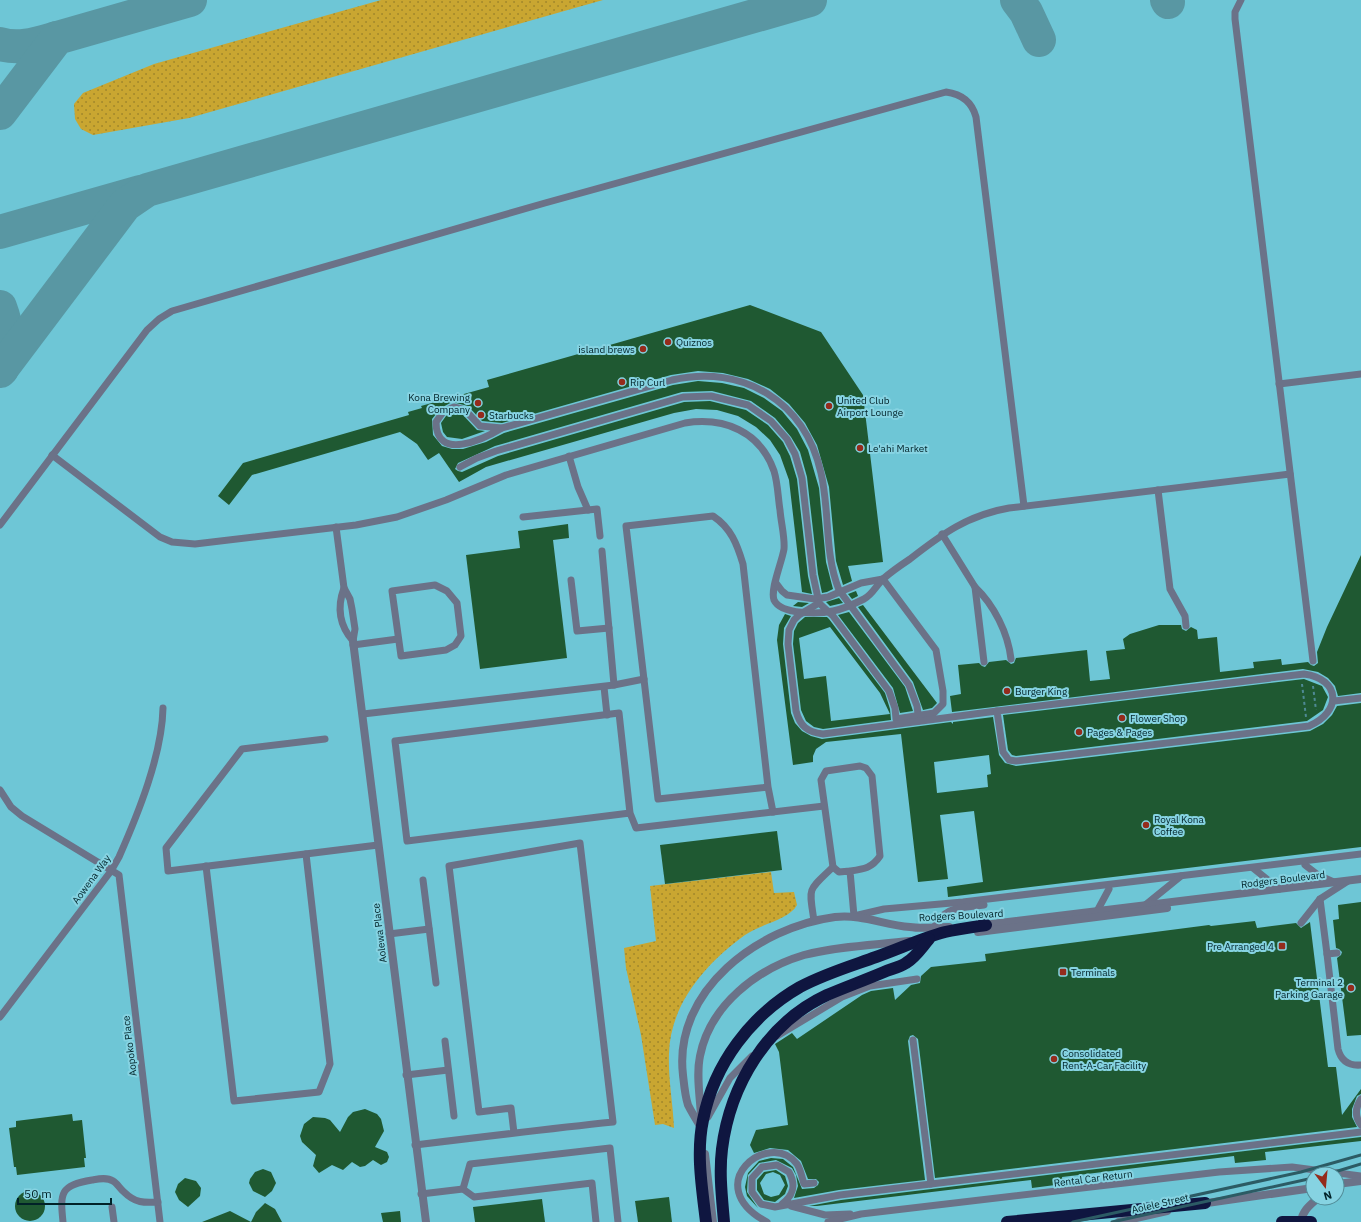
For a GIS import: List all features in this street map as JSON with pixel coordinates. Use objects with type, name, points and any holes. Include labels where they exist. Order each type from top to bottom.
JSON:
[{"type":"highway","points":[[706,1222],[700,1174],[700,1137],[703,1121],[712,1088],[734,1047],[747,1030],[773,1005],[800,988],[829,974],[944,932],[986,925]]},
{"type":"highway","points":[[724,1222],[720,1172],[726,1123],[744,1074],[757,1055],[772,1037],[805,1008],[826,996],[906,963],[919,952],[929,939]]},
{"type":"highway","points":[[1007,1222],[1205,1203]]},
{"type":"highway","points":[[1282,1222],[1311,1222]]},
{"type":"street","name":"Aolewa Place","points":[[353,643],[363,714],[421,1194],[426,1222]]},
{"type":"street","name":"Rodgers Boulevard","points":[[713,1222],[702,1129],[688,1104],[682,1068],[684,1039],[696,1007],[715,980],[750,950],[790,929],[814,921],[854,916],[910,928],[986,925],[1279,889],[1346,884],[1361,879]]},
{"type":"street","points":[[702,1129],[698,1077],[700,1056],[704,1040],[712,1022],[725,1005],[740,990],[765,973],[804,955],[825,951],[1094,918],[1346,884],[1361,884]]},
{"type":"street","points":[[1345,1184],[1361,1181]]},
{"type":"street","name":"Aolele Street","points":[[1119,1222],[1205,1203],[1305,1189]]},
{"type":"street","points":[[706,1222],[711,1206]]},
{"type":"street","points":[[1301,1222],[1308,1206]]},
{"type":"lane","points":[[1241,0],[1235,12],[1235,19],[1313,661]]},
{"type":"lane","points":[[0,525],[147,330],[159,319],[172,311],[546,203],[946,92],[963,97],[971,105],[976,117],[1024,506]]},
{"type":"lane","points":[[1279,384],[1361,374]]},
{"type":"lane","points":[[502,428],[480,426],[465,410],[454,407],[443,412],[436,422],[438,435],[442,440],[453,445],[466,444],[488,436],[502,428],[682,378],[713,375],[746,383],[766,393],[783,406],[800,424],[811,443],[822,474],[833,573],[839,590],[908,685],[917,706],[919,721]]},
{"type":"lane","points":[[460,467],[477,458],[496,451],[683,397],[711,396],[735,401],[748,406],[771,421],[786,438],[795,454],[804,494],[813,575],[819,603],[833,616],[891,694],[896,719],[934,713],[941,708],[944,698],[936,650],[883,580]]},
{"type":"lane","points":[[52,455],[160,537],[172,542],[195,544],[368,523],[403,515],[446,500],[496,478],[685,423],[700,420],[727,424],[739,429],[762,449],[772,466],[776,478],[784,548],[773,593],[774,600],[781,608],[786,610],[815,613],[833,611],[869,597],[883,580],[942,534],[981,515],[1024,506],[1290,474]]},
{"type":"lane","points":[[570,456],[578,487],[588,510]]},
{"type":"lane","points":[[1158,490],[1170,589],[1185,616],[1186,626]]},
{"type":"lane","points":[[523,517],[597,509],[600,536]]},
{"type":"lane","points":[[768,787],[658,799],[626,526],[713,516],[724,524],[733,536],[743,564],[768,787],[773,812]]},
{"type":"lane","points":[[336,527],[344,588],[350,599],[355,629],[353,643]]},
{"type":"lane","points":[[942,534],[975,587],[986,597],[1004,631],[1011,659]]},
{"type":"lane","points":[[602,550],[614,685]]},
{"type":"lane","points":[[571,580],[577,631],[609,628]]},
{"type":"lane","points":[[776,583],[782,591],[788,595],[815,599],[828,597],[861,583],[883,580]]},
{"type":"lane","points":[[435,586],[447,591],[457,603],[461,636],[456,646],[446,650],[401,656],[398,639],[392,590],[435,586]]},
{"type":"lane","points":[[975,587],[984,662]]},
{"type":"lane","points":[[344,588],[339,601],[341,619],[345,632],[353,643]]},
{"type":"lane","points":[[819,603],[794,620],[788,637],[796,711],[803,726],[813,733],[823,734],[956,716],[1304,674],[1318,677],[1324,681],[1329,687],[1334,701],[1331,709],[1323,719],[1309,726],[1016,761],[1010,760],[1002,752],[998,711]]},
{"type":"lane","points":[[353,643],[398,639]]},
{"type":"lane","points":[[363,714],[614,685],[644,679]]},
{"type":"lane","points":[[604,686],[607,715]]},
{"type":"lane","points":[[1334,701],[1361,698]]},
{"type":"lane","name":"Aowena Way","points":[[0,1018],[2,1009],[111,871],[119,857],[154,764],[162,730],[163,708]]},
{"type":"lane","points":[[630,813],[407,841],[395,741],[619,713],[630,813],[636,828],[824,806]]},
{"type":"lane","points":[[325,739],[242,749],[166,848],[168,871],[378,845]]},
{"type":"lane","points":[[860,766],[870,772],[880,856],[875,864],[867,868],[840,872],[833,867],[824,806],[821,780],[826,771],[860,766]]},
{"type":"lane","points":[[0,790],[11,807],[22,816],[111,871]]},
{"type":"lane","points":[[415,1145],[613,1122],[580,843],[449,866],[479,1112],[511,1108],[514,1133]]},
{"type":"lane","points":[[206,866],[234,1102],[319,1092],[330,1064],[306,854]]},
{"type":"lane","points":[[850,871],[854,916],[884,909],[963,902],[1361,854]]},
{"type":"lane","points":[[929,939],[943,914],[954,909],[1361,858]]},
{"type":"lane","points":[[1305,865],[1318,875],[1346,884]]},
{"type":"lane","points":[[814,921],[810,895],[811,889],[833,867]]},
{"type":"lane","points":[[1252,868],[1279,889]]},
{"type":"lane","name":"Aopoko Place","points":[[111,871],[118,875],[160,1222]]},
{"type":"lane","points":[[1144,906],[1181,876]]},
{"type":"lane","points":[[423,880],[436,983]]},
{"type":"lane","points":[[1301,923],[1320,899],[1346,884]]},
{"type":"lane","points":[[1094,918],[1109,889]]},
{"type":"lane","points":[[1320,899],[1339,1054],[1349,1064],[1361,1065]]},
{"type":"lane","points":[[389,934],[429,929]]},
{"type":"lane","points":[[1327,954],[1337,953]]},
{"type":"lane","points":[[702,1129],[730,1078],[764,1044],[842,997],[870,986],[918,980]]},
{"type":"lane","points":[[913,1040],[931,1184]]},
{"type":"lane","points":[[445,1042],[454,1116]]},
{"type":"lane","points":[[406,1075],[448,1070]]},
{"type":"lane","points":[[1361,1099],[1356,1110],[1357,1117],[1361,1125]]},
{"type":"lane","points":[[782,1204],[788,1200],[794,1186],[789,1172],[777,1165],[762,1167],[756,1171],[751,1185],[755,1199],[768,1206],[782,1204],[840,1195],[1361,1132]]},
{"type":"lane","points":[[463,1189],[470,1164],[610,1148],[618,1222]]},
{"type":"lane","points":[[767,1222],[744,1205],[737,1188],[739,1176],[743,1167],[750,1161],[759,1155],[775,1153],[786,1156],[796,1164],[804,1184],[814,1183]]},
{"type":"lane","name":"Rental Car Return","points":[[828,1222],[861,1214],[1241,1170],[1292,1167],[1361,1176]]},
{"type":"lane","points":[[63,1222],[61,1199],[64,1190],[76,1183],[104,1178],[113,1181],[124,1193],[142,1203],[158,1202]]},
{"type":"lane","points":[[421,1194],[463,1189],[474,1197],[592,1183],[596,1222]]},
{"type":"lane","points":[[782,1204],[803,1208],[816,1214],[861,1214]]},
{"type":"lane","points":[[112,1207],[114,1222]]},
{"type":"path","points":[[1312,679],[1317,718]]},
{"type":"path","points":[[1301,680],[1306,719]]},
{"type":"shaded area","points":[[0,0],[1361,0],[1361,1222],[0,1222]]},
{"type":"shaded area","points":[[381,0],[603,0],[189,118],[93,135],[81,129],[75,119],[74,104],[83,93],[154,64]]},
{"type":"shaded area","points":[[771,872],[774,893],[794,892],[797,905],[788,914],[745,935],[717,958],[693,986],[683,1002],[676,1018],[671,1036],[669,1063],[674,1128],[663,1124],[655,1125],[641,1035],[626,968],[624,948],[656,941],[650,886]]},
{"type":"building","points":[[750,305],[821,332],[863,395],[883,562],[848,566],[852,581],[843,585],[836,561],[829,487],[817,445],[805,423],[789,404],[770,389],[748,379],[723,373],[698,371],[671,375],[502,423],[482,421],[468,406],[452,402],[441,408],[432,419],[433,435],[442,446],[452,449],[463,449],[486,442],[504,433],[673,385],[698,381],[722,383],[744,388],[764,398],[782,411],[797,429],[808,450],[819,488],[826,562],[833,589],[827,592],[822,593],[818,574],[807,477],[800,452],[791,437],[775,418],[751,401],[712,391],[682,392],[495,446],[458,463],[455,469],[462,472],[498,456],[684,402],[710,401],[746,410],[768,425],[783,442],[790,456],[797,479],[808,576],[812,594],[802,592],[789,480],[780,455],[770,440],[756,427],[738,416],[717,410],[696,409],[674,413],[486,467],[459,482],[439,453],[428,460],[417,444],[400,432],[252,475],[229,505],[218,496],[243,463],[409,415],[408,412],[422,408],[421,406],[489,387],[487,380]]},
{"type":"building","points":[[454,412],[462,414],[477,430],[485,431],[462,439],[447,437],[443,432],[441,423],[446,416]]},
{"type":"building","points":[[568,524],[569,538],[553,540],[567,658],[480,669],[466,555],[520,548],[518,531]]},
{"type":"building","points":[[1361,555],[1361,693],[1338,696],[1335,686],[1328,678],[1318,672],[1303,669],[952,712],[950,696],[961,694],[958,665],[979,663],[985,667],[989,662],[1006,660],[1011,664],[1014,663],[1016,658],[1087,650],[1090,681],[1110,679],[1106,651],[1125,649],[1123,639],[1130,634],[1159,625],[1181,625],[1182,629],[1186,631],[1191,627],[1197,630],[1198,639],[1217,637],[1220,672],[1254,668],[1253,662],[1281,659],[1282,665],[1308,662],[1314,666],[1318,663],[1317,652],[1327,627]]},
{"type":"building","points":[[856,591],[858,596],[852,599],[848,594]]},
{"type":"building","points":[[839,598],[843,603],[830,606],[826,602]]},
{"type":"building","points":[[798,602],[809,603],[802,607],[793,606]]},
{"type":"building","points":[[863,605],[937,703],[932,708],[923,710],[913,682],[858,607]]},
{"type":"building","points":[[849,612],[905,687],[913,711],[900,713],[893,688],[838,615]]},
{"type":"building","points":[[785,614],[791,616],[784,628],[783,644],[791,713],[795,723],[802,731],[811,736],[822,739],[951,722],[953,724],[953,722],[993,717],[999,755],[1005,763],[1016,766],[1310,731],[1323,724],[1332,715],[1337,706],[1361,703],[1361,847],[948,897],[947,887],[983,882],[974,811],[940,815],[948,879],[918,882],[901,734],[826,742],[816,749],[813,756],[813,762],[793,765],[777,640],[779,625]],"holes":[[[989,755],[991,774],[987,775],[988,787],[937,793],[934,762]]]},
{"type":"building","points":[[805,617],[827,617],[829,619],[885,693],[890,709],[891,720],[823,729],[814,727],[806,721],[801,710],[793,644],[794,631],[798,623]],"holes":[[[830,627],[880,693],[890,714],[831,721],[826,676],[804,679],[799,638]]]},
{"type":"building","points":[[1304,679],[1322,686],[1328,697],[1323,710],[1307,721],[1016,756],[1012,755],[1008,750],[1003,715]]},
{"type":"building","points":[[777,831],[782,870],[665,884],[660,845]]},
{"type":"building","name":"Terminal 2 Parking Garage","points":[[1361,902],[1361,1035],[1347,1036],[1337,958],[1342,952],[1336,948],[1333,920],[1339,919],[1338,905]]},
{"type":"building","name":"Consolidated Rent-A-Car Facility","points":[[1255,921],[1257,928],[1296,923],[1301,928],[1310,922],[1328,1067],[1336,1067],[1342,1115],[1361,1089],[1361,1094],[1357,1096],[1352,1109],[1352,1117],[1357,1127],[935,1178],[918,1039],[913,1035],[910,1036],[908,1041],[925,1180],[839,1190],[794,1198],[798,1186],[796,1175],[792,1168],[776,1160],[759,1163],[748,1175],[747,1192],[758,1208],[747,1196],[745,1187],[748,1173],[759,1161],[771,1158],[783,1159],[793,1167],[802,1189],[814,1188],[818,1185],[819,1182],[816,1179],[808,1179],[801,1161],[788,1150],[770,1148],[754,1153],[750,1145],[756,1130],[788,1125],[779,1052],[775,1044],[792,1033],[797,1039],[862,995],[871,991],[893,988],[895,1000],[911,985],[920,983],[921,976],[931,967],[986,961],[985,954],[1209,925]]},
{"type":"building","points":[[365,1109],[377,1114],[381,1119],[384,1131],[375,1147],[387,1152],[389,1157],[387,1162],[381,1165],[373,1160],[365,1166],[360,1167],[352,1162],[343,1170],[332,1165],[319,1173],[313,1166],[316,1155],[302,1142],[300,1136],[304,1124],[313,1117],[325,1118],[330,1120],[340,1132],[348,1117],[353,1112]]},
{"type":"building","points":[[72,1114],[73,1121],[82,1120],[86,1158],[84,1158],[85,1167],[17,1175],[16,1167],[14,1167],[9,1128],[16,1127],[16,1121]]},
{"type":"building","points":[[1361,1137],[1361,1141],[1265,1152],[1266,1160],[1235,1163],[1234,1156],[1062,1177],[1063,1184],[1032,1188],[1031,1180],[809,1206],[841,1200]]},
{"type":"building","points":[[263,1169],[271,1172],[276,1183],[272,1191],[265,1197],[253,1191],[249,1183],[255,1172]]},
{"type":"building","points":[[776,1170],[785,1176],[788,1186],[785,1194],[775,1202],[764,1200],[757,1190],[757,1180],[764,1172]],"holes":[[[773,1172],[780,1175],[785,1185],[779,1195],[771,1197],[764,1194],[760,1183],[766,1174]]]},
{"type":"building","points":[[185,1178],[196,1181],[201,1188],[200,1196],[188,1207],[179,1200],[175,1192],[178,1184]]},
{"type":"building","points":[[30,1191],[36,1192],[44,1200],[44,1212],[36,1220],[30,1221],[24,1220],[16,1212],[15,1206],[16,1200],[24,1192]]},
{"type":"building","points":[[669,1197],[672,1222],[638,1222],[635,1201]]},
{"type":"building","points":[[542,1199],[545,1222],[475,1222],[473,1207]]},
{"type":"building","points":[[265,1203],[275,1209],[282,1222],[251,1222],[256,1212]]},
{"type":"building","points":[[230,1211],[251,1222],[202,1222]]},
{"type":"building","points":[[400,1211],[401,1222],[383,1222],[381,1213]]},
{"type":"taxiway","points":[[0,113],[57,38],[190,0]]},
{"type":"taxiway","points":[[0,371],[125,205],[147,190],[810,0]]},
{"type":"taxiway","points":[[1017,0],[1026,12],[1039,40]]},
{"type":"taxiway","points":[[0,44],[7,46],[22,46],[57,38]]},
{"type":"taxiway","points":[[0,232],[140,192]]},
{"type":"taxiway","points":[[0,307],[5,322],[7,338],[5,361],[2,369]]},
{"type":"railway","points":[[1073,1222],[1301,1172],[1361,1155]]},
{"type":"railway","points":[[1345,1169],[1361,1164]]},
{"type":"railway","points":[[1112,1222],[1305,1180]]},
{"type":"place","name":"Quiznos","points":[[668,342]]},
{"type":"place","name":"island brews","points":[[643,349]]},
{"type":"place","name":"Rip Curl","points":[[622,382]]},
{"type":"place","name":"Kona Brewing Company","points":[[478,403]]},
{"type":"place","name":"United Club Airport Lounge","points":[[829,406]]},
{"type":"place","name":"Starbucks","points":[[481,415]]},
{"type":"place","name":"Le'ahi Market","points":[[860,448]]},
{"type":"place","name":"Burger King","points":[[1007,691]]},
{"type":"place","name":"Flower Shop","points":[[1122,718]]},
{"type":"place","name":"Pages & Pages","points":[[1079,732]]},
{"type":"place","name":"Royal Kona Coffee","points":[[1146,825]]},
{"type":"place","name":"Pre Arranged 4","points":[[1282,946]]},
{"type":"place","name":"Terminals","points":[[1063,972]]},
{"type":"place","name":"Terminal 2 Parking Garage","points":[[1351,988]]},
{"type":"place","name":"Consolidated Rent-A-Car Facility","points":[[1054,1059]]}]
